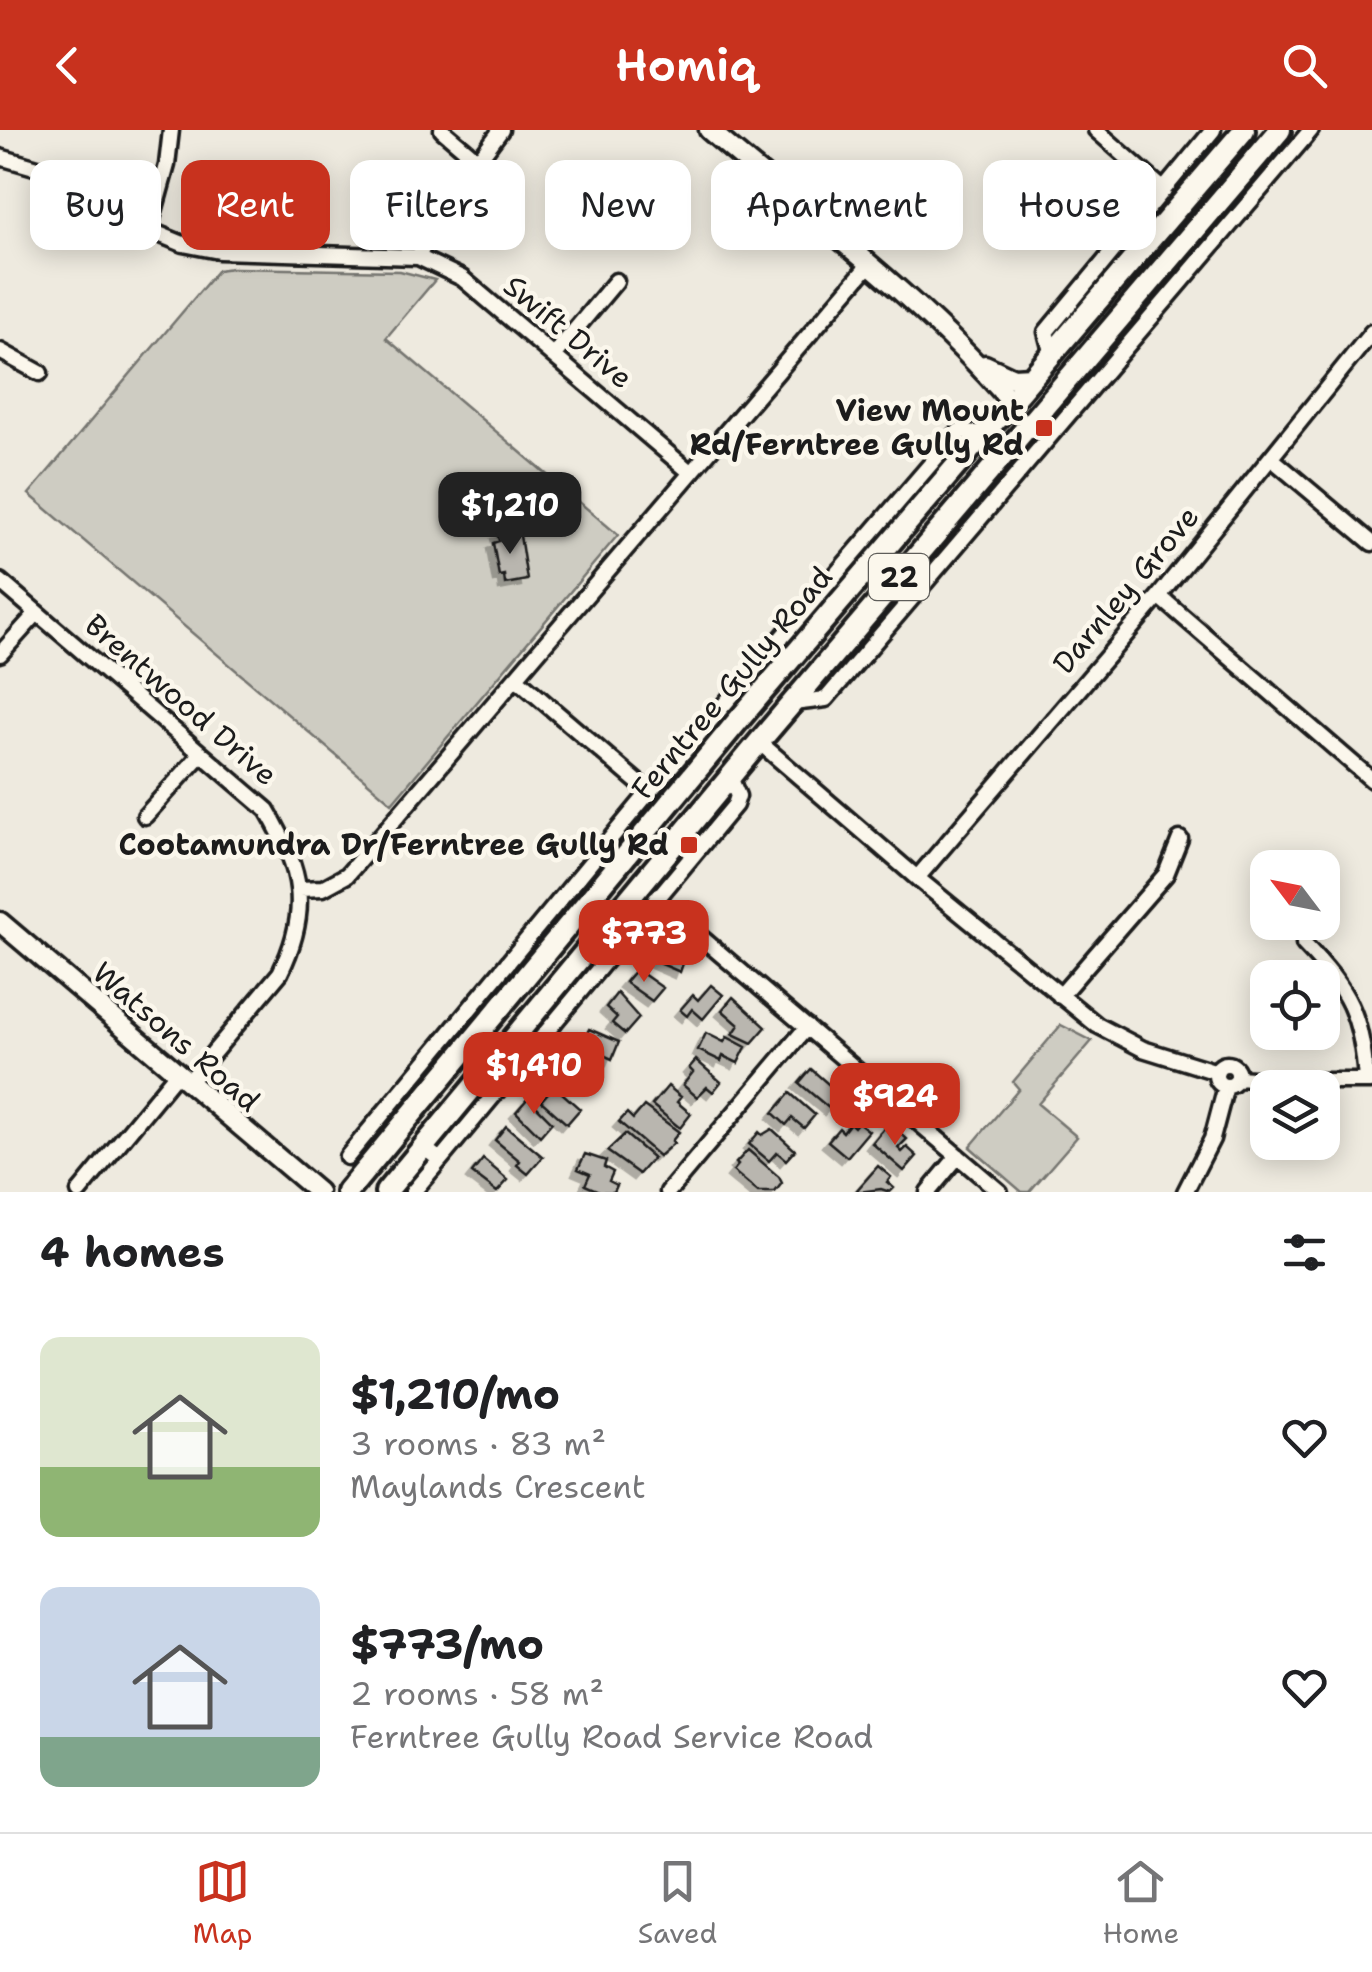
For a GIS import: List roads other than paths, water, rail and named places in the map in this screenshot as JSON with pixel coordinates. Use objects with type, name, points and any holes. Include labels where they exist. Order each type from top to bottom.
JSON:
[{"type":"main road","name":"Ferntree Gully Road","points":[[347,1192],[736,724],[1244,130]]},
{"type":"main road","name":"Ferntree Gully Road","points":[[386,1192],[431,1153],[759,742],[1280,130]]},
{"type":"main road","points":[[1012,402],[1039,412]]},
{"type":"main road","points":[[736,724],[759,742]]},
{"type":"street","points":[[161,186],[170,130]]},
{"type":"street","points":[[442,130],[476,160],[501,130]]},
{"type":"street","points":[[709,130],[976,360],[1012,402]]},
{"type":"street","points":[[1096,130],[1164,190]]},
{"type":"street","name":"Ferntree Gully Road","points":[[1052,355],[1046,332],[1213,130]]},
{"type":"street","name":"Ferntree Gully Road","points":[[793,703],[826,699],[1312,130]]},
{"type":"street","name":"Swift Drive","points":[[0,157],[30,166]]},
{"type":"street","name":"Swift Drive","points":[[161,235],[184,244],[219,250],[418,256],[462,278],[690,472]]},
{"type":"street","points":[[418,256],[421,250]]},
{"type":"street","points":[[300,889],[323,888],[347,875],[868,266]]},
{"type":"street","points":[[554,356],[616,281]]},
{"type":"street","name":"Darnley Grove","points":[[918,878],[1159,596],[1372,332]]},
{"type":"street","points":[[0,351],[40,373]]},
{"type":"street","points":[[976,360],[1013,378],[1032,377]]},
{"type":"street","points":[[348,1157],[650,792],[959,432],[984,434]]},
{"type":"street","points":[[1271,458],[1372,543]]},
{"type":"street","points":[[975,488],[993,503]]},
{"type":"street","name":"Brentwood Drive","points":[[0,581],[267,810],[290,849],[300,889],[300,916],[280,973],[80,1192]]},
{"type":"street","points":[[1159,596],[1372,780]]},
{"type":"street","points":[[0,654],[38,613]]},
{"type":"street","points":[[516,678],[650,792]]},
{"type":"street","points":[[759,742],[1097,1025],[1143,1049],[1216,1072],[1217,1079],[1369,1081],[1363,1037],[1350,1000],[1304,944]]},
{"type":"street","points":[[144,816],[201,754]]},
{"type":"street","points":[[413,1192],[431,1153],[735,806],[738,796],[730,777]]},
{"type":"street","points":[[1060,996],[1166,874],[1180,839]]},
{"type":"street","points":[[656,899],[1000,1192]]},
{"type":"street","name":"Watsons Road","points":[[0,922],[318,1192]]},
{"type":"street","points":[[668,1192],[807,1027]]},
{"type":"street","points":[[437,1047],[455,1060]]},
{"type":"street","points":[[1186,1192],[1212,1138],[1232,1082]]},
{"type":"street","points":[[928,1192],[958,1156]]},
{"type":"place","name":"View Mount Rd/Ferntree Gully Rd","points":[[1044,428]]},
{"type":"place","name":"Cootamundra Dr/Ferntree Gully Rd","points":[[689,845]]}]
